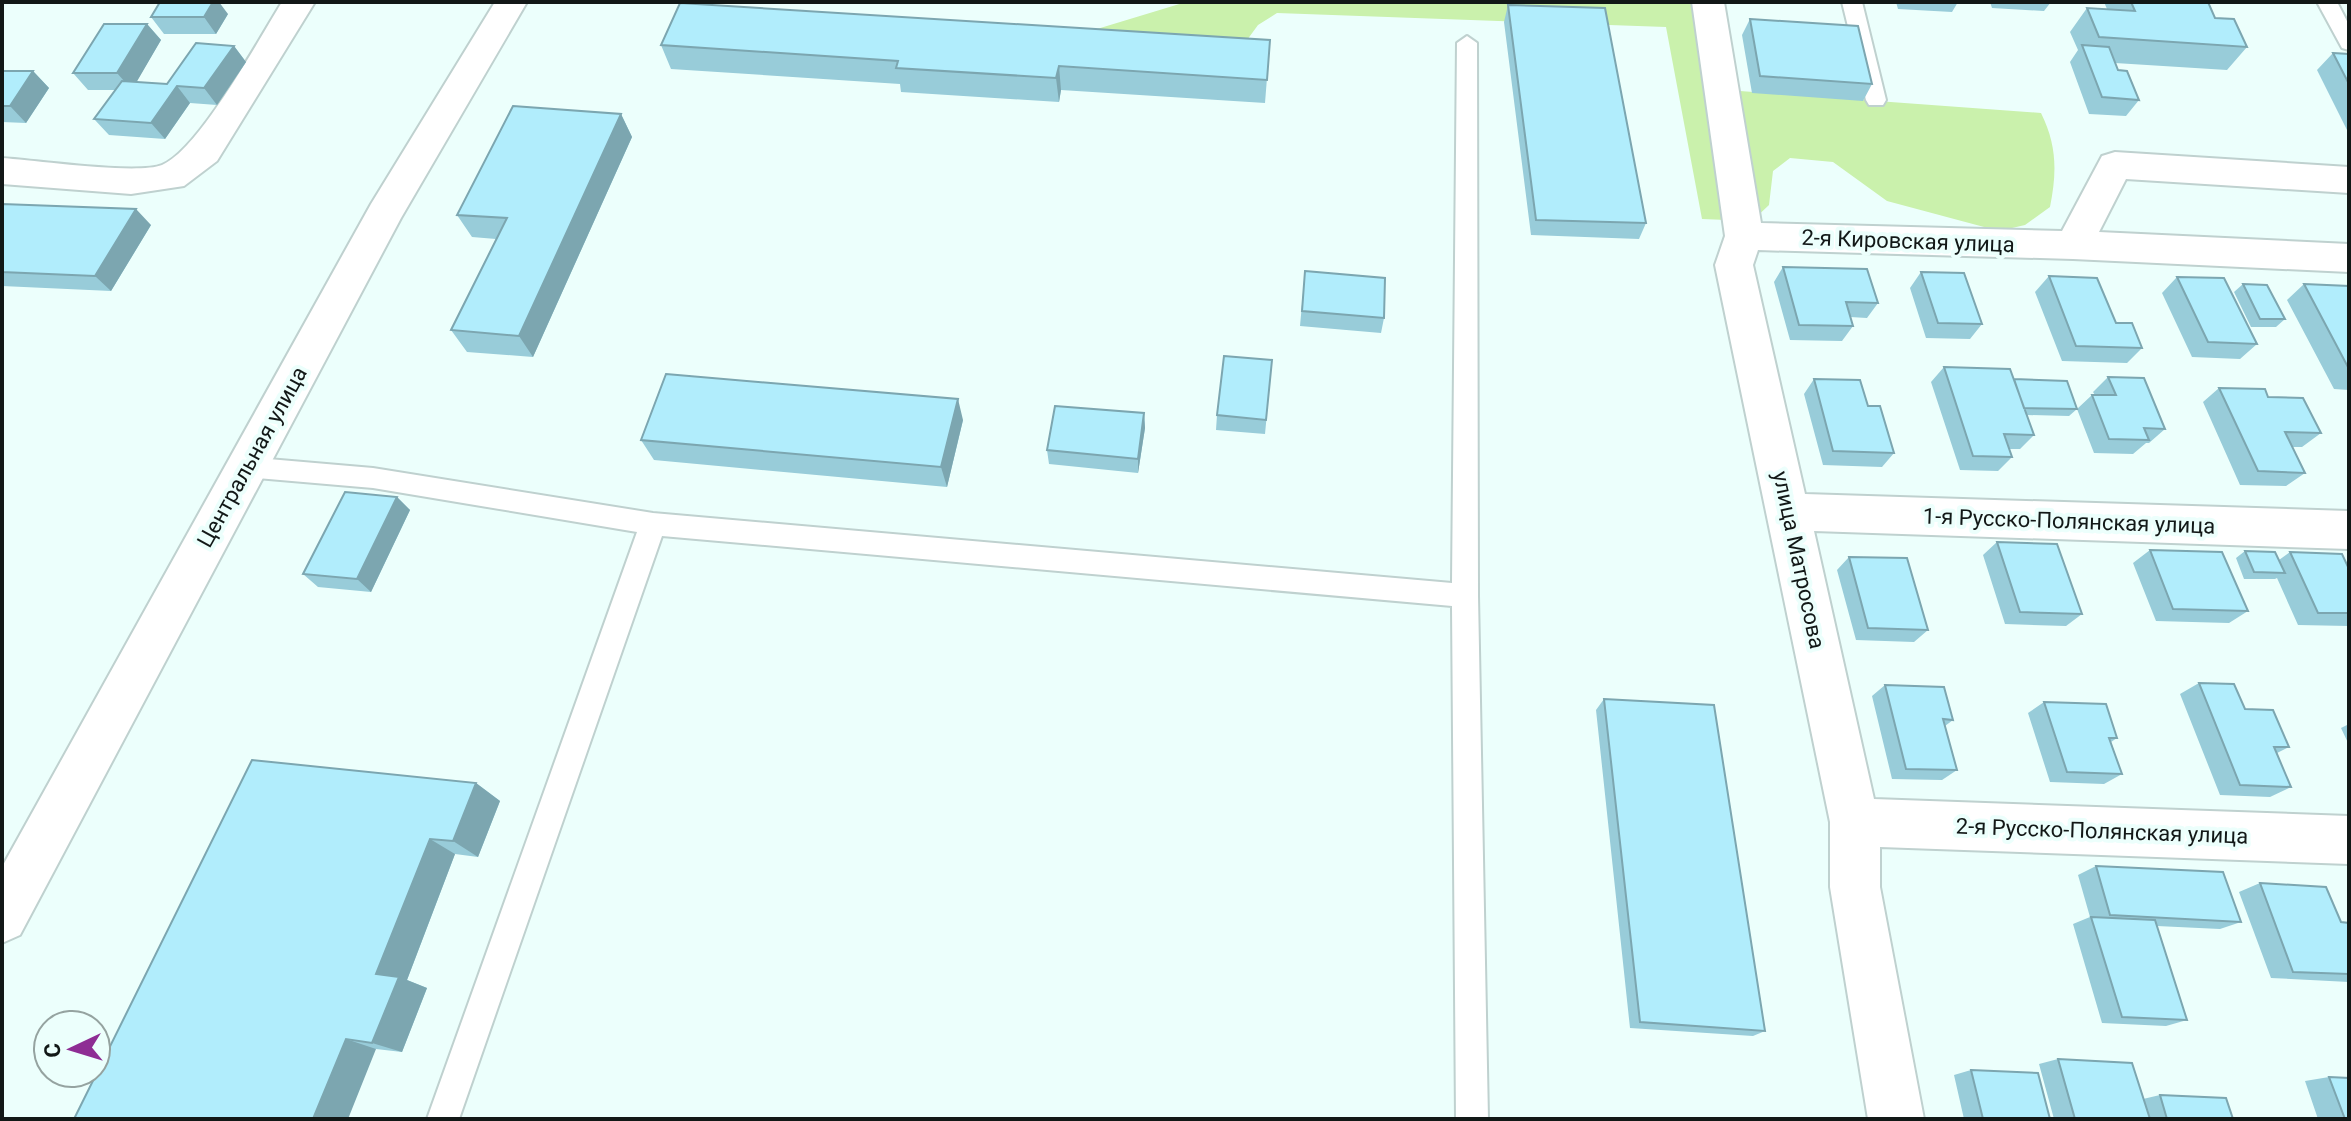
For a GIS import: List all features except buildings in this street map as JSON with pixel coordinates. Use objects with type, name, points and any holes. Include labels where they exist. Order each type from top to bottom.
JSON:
[{"type":"street","points":[[2,171],[131,181],[171,177],[204,152],[299,2]]},
{"type":"street","name":"Центральная улица","points":[[2,917],[384,214],[511,2]]},
{"type":"street","name":"улица Матросова","points":[[1708,2],[1744,236],[1734,265],[1855,822],[1855,887],[1896,1119]]},
{"type":"street","points":[[2073,245],[2115,165],[2349,180]]},
{"type":"street","name":"2-я Кировская улица","points":[[1744,236],[2073,245],[2349,258]]},
{"type":"street","name":"1-я Русско-Полянская улица","points":[[1789,512],[2349,530]]},
{"type":"street","name":"2-я Русско-Полянская улица","points":[[1855,822],[2349,840]]},
{"type":"lane","points":[[1852,2],[1876,100]]},
{"type":"lane","points":[[2327,2],[2349,43]]},
{"type":"lane","points":[[1467,43],[1465,596],[1472,1119]]},
{"type":"lane","points":[[246,467],[373,478],[653,524],[1465,596]]},
{"type":"lane","points":[[443,1119],[653,524]]},
{"type":"green space","points":[[1186,2],[1721,2],[1731,81],[1740,91],[2041,113],[2050,136],[2054,159],[2050,207],[2025,225],[1999,231],[1887,201],[1833,162],[1790,158],[1773,171],[1769,205],[1752,221],[1702,219],[1666,27],[1277,13],[1258,25],[1231,62],[1070,51],[1097,29]]}]
